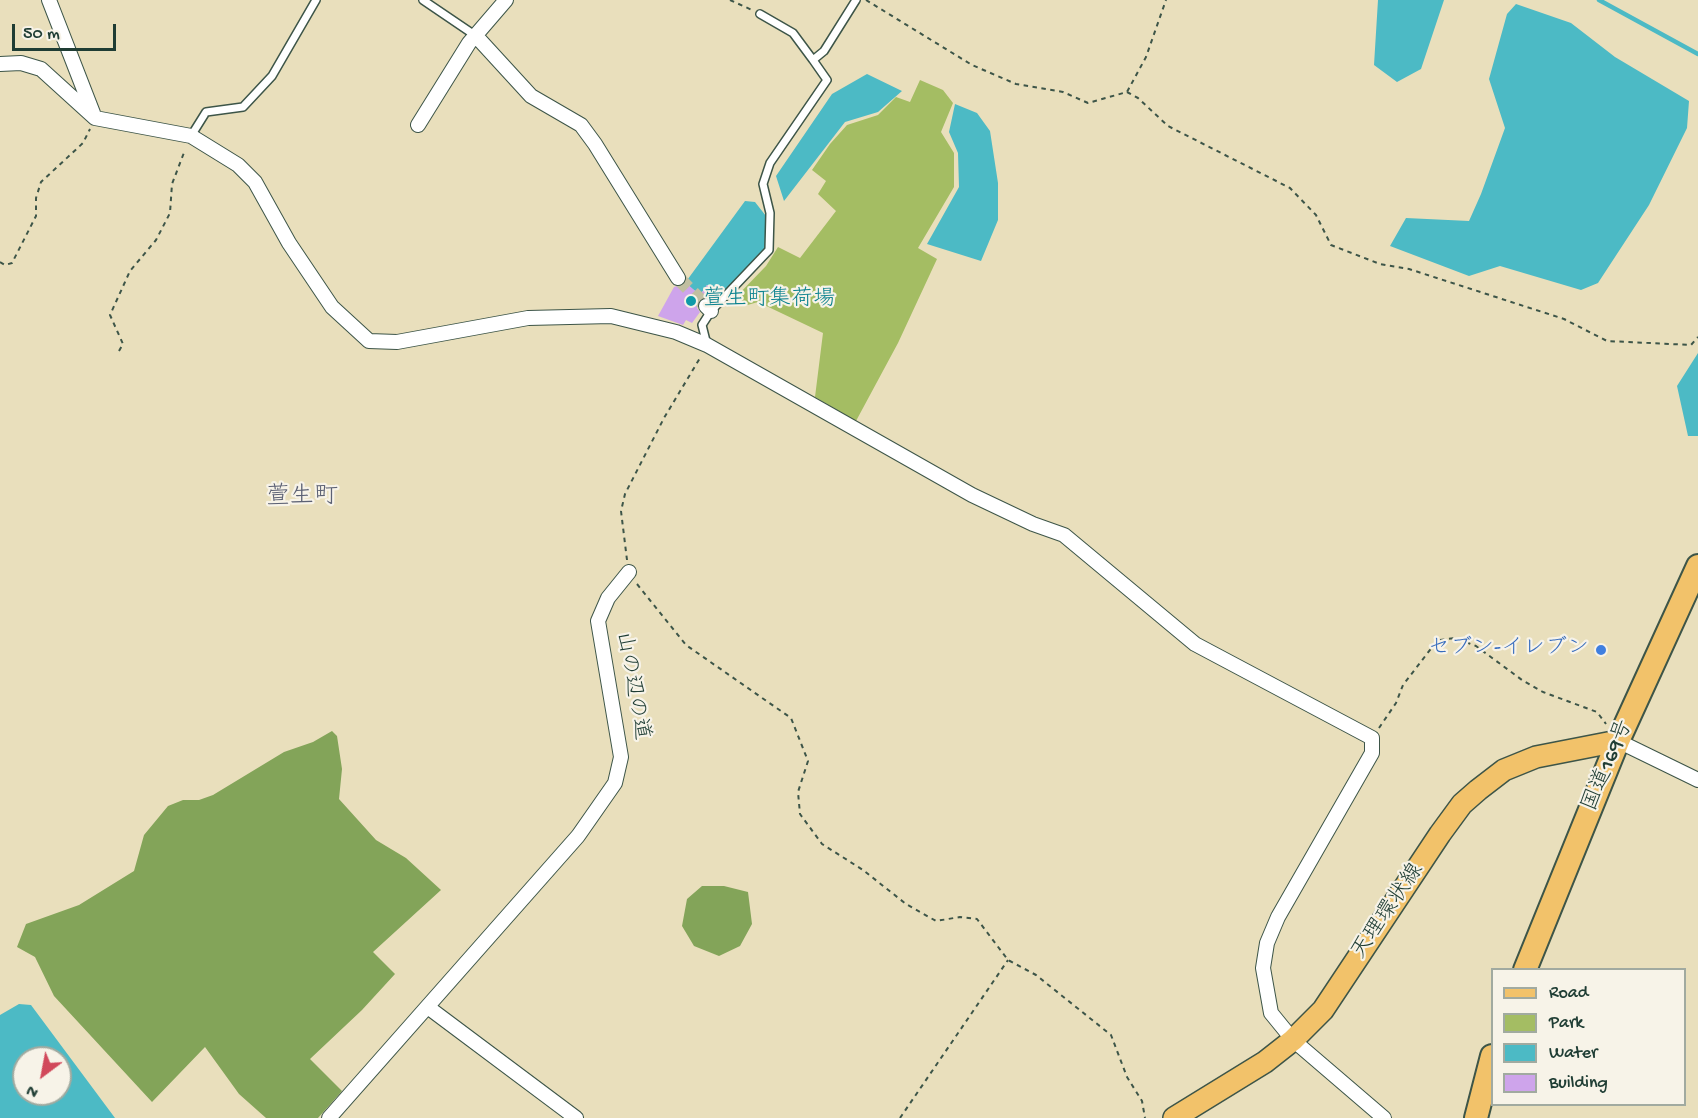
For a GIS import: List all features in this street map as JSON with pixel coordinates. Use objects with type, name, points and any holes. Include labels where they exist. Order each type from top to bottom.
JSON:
[{"type":"highway","name":"国道169号","points":[[1525,968],[1618,741],[1698,566]]},
{"type":"highway","points":[[1476,1118],[1491,1060]]},
{"type":"main road","name":"天理環状線","points":[[1174,1118],[1265,1062],[1293,1040],[1323,1010],[1462,804],[1504,770],[1536,757],[1618,741]]},
{"type":"street","points":[[49,0],[95,118]]},
{"type":"street","points":[[418,125],[476,36],[506,0]]},
{"type":"street","points":[[476,36],[531,96],[581,125],[678,278]]},
{"type":"street","points":[[0,64],[21,63],[41,69],[95,118],[191,136],[238,165],[255,182],[289,243],[332,307],[369,341],[397,342],[528,318],[610,316],[676,332],[707,345],[972,495],[1033,524],[1064,535],[1195,644],[1328,712],[1372,738],[1372,753],[1278,917],[1267,944],[1263,968],[1271,1013],[1293,1040],[1384,1118]]},
{"type":"street","name":"山の辺の道","points":[[329,1118],[429,1008],[512,909],[578,836],[615,783],[621,757],[598,621],[608,598],[629,572]]},
{"type":"street","points":[[1618,741],[1698,780]]},
{"type":"street","points":[[429,1008],[576,1118]]},
{"type":"lane","points":[[191,136],[206,112],[243,107],[272,76],[316,0]]},
{"type":"lane","points":[[423,0],[476,36]]},
{"type":"lane","points":[[813,60],[824,51],[856,0]]},
{"type":"lane","points":[[707,345],[702,325],[708,309],[769,250],[770,213],[763,184],[770,164],[827,80],[793,33],[760,14]]},
{"type":"path","points":[[730,0],[760,14]]},
{"type":"path","points":[[866,0],[972,65],[1016,84],[1063,92],[1088,103],[1127,92],[1138,98],[1168,126],[1290,188],[1316,215],[1331,245],[1380,264],[1409,269],[1564,319],[1607,341],[1691,345],[1698,337]]},
{"type":"path","points":[[1127,92],[1146,57],[1166,0]]},
{"type":"path","points":[[0,262],[5,265],[12,263],[36,216],[36,198],[41,182],[82,143],[95,118]]},
{"type":"path","points":[[120,351],[123,344],[110,315],[130,271],[156,240],[170,213],[172,184],[191,136]]},
{"type":"path","points":[[707,345],[664,418],[625,494],[621,511],[629,572],[648,602],[686,645],[791,718],[808,761],[798,792],[800,813],[822,844],[863,870],[906,903],[936,921],[960,917],[977,920],[1008,960],[1036,975],[1111,1035],[1127,1077],[1142,1101],[1145,1118]]},
{"type":"path","points":[[1372,738],[1396,704],[1403,685],[1433,646],[1440,640],[1455,638],[1476,646],[1536,688],[1597,712],[1618,741]]},
{"type":"path","points":[[900,1118],[1008,960]]},
{"type":"green space","points":[[920,80],[943,90],[953,103],[941,132],[954,153],[954,187],[918,248],[937,259],[898,343],[856,421],[815,397],[823,333],[758,302],[744,306],[735,298],[766,266],[778,247],[800,258],[836,211],[818,194],[826,181],[812,170],[830,144],[847,125],[878,115],[896,97],[910,102]]},
{"type":"green space","points":[[332,731],[337,736],[342,769],[339,799],[376,840],[406,858],[441,890],[373,952],[395,974],[362,1010],[310,1059],[342,1091],[318,1118],[266,1118],[239,1094],[205,1047],[152,1102],[54,996],[35,957],[17,947],[26,924],[79,905],[134,871],[144,835],[168,806],[183,800],[199,800],[213,795],[284,752],[313,742]]},
{"type":"green space","points":[[702,886],[724,886],[748,892],[752,924],[740,946],[719,956],[694,946],[682,926],[687,899]]},
{"type":"water","points":[[1378,0],[1444,0],[1421,69],[1397,82],[1374,65]]},
{"type":"water","points":[[1516,4],[1571,23],[1615,57],[1689,101],[1687,128],[1649,205],[1598,283],[1581,290],[1500,266],[1469,276],[1390,246],[1406,218],[1469,221],[1505,128],[1489,79],[1507,14]]},
{"type":"water","points":[[867,74],[902,91],[878,112],[845,122],[784,201],[776,176],[832,94]]},
{"type":"water","points":[[955,104],[977,113],[990,131],[998,183],[998,220],[981,261],[927,244],[959,187],[958,153],[949,132]]},
{"type":"water","points":[[745,201],[755,202],[766,216],[766,249],[721,295],[707,285],[700,295],[685,283]]},
{"type":"water","points":[[1698,353],[1698,436],[1688,436],[1677,386]]},
{"type":"water","points":[[19,1004],[31,1005],[61,1046],[12,1046],[12,1106],[72,1106],[72,1060],[115,1118],[0,1118],[0,1015]]},
{"type":"building","name":"萱生町集荷場","points":[[686,283],[700,295],[707,285],[719,294],[713,300],[708,297],[699,300],[697,308],[700,312],[692,323],[686,320],[683,325],[658,316],[674,287]]},
{"type":"waterway","points":[[1599,0],[1698,54]]},
{"type":"tunnel","points":[[678,278],[706,306]]},
{"type":"place","name":"萱生町集荷場","points":[[691,301]]},
{"type":"place","name":"セブン-イレブン","points":[[1601,650]]},
{"type":"district","name":"萱生町","points":[[302,498]]}]
